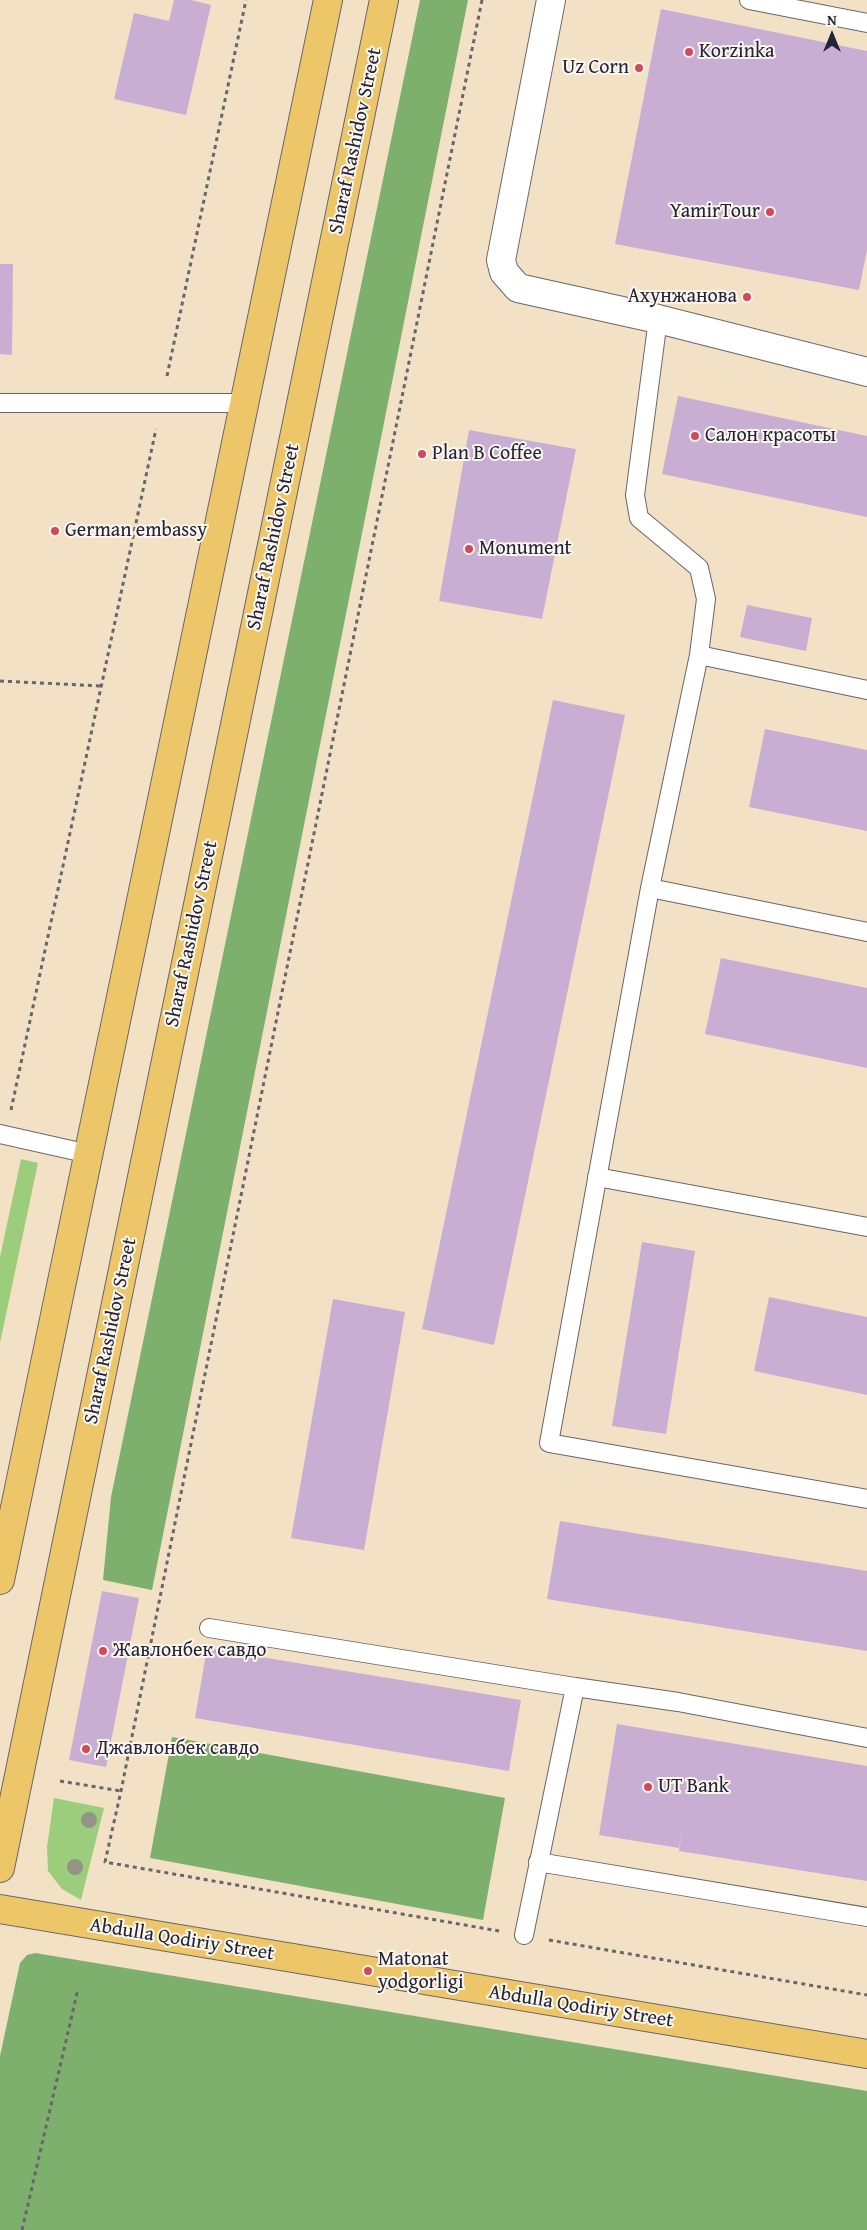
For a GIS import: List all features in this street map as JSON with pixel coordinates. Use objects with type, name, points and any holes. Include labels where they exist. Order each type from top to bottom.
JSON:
[{"type":"main road","points":[[0,1580],[328,0]]},
{"type":"main road","name":"Sharaf Rashidov Street","points":[[0,1868],[384,0]]},
{"type":"main road","name":"Abdulla Qodiriy Street","points":[[0,1909],[867,2054]]},
{"type":"street","points":[[551,0],[501,260],[504,272],[518,288],[658,319],[867,372]]},
{"type":"lane","points":[[748,0],[867,24]]},
{"type":"lane","points":[[658,319],[635,495],[639,518],[699,568],[706,599],[699,655],[650,888],[549,1443],[867,1499]]},
{"type":"lane","points":[[0,404],[244,404]]},
{"type":"lane","points":[[699,655],[867,690]]},
{"type":"lane","points":[[650,888],[867,932]]},
{"type":"lane","points":[[3,1135],[89,1154]]},
{"type":"lane","points":[[597,1176],[867,1227]]},
{"type":"lane","points":[[209,1628],[678,1702],[867,1738]]},
{"type":"lane","points":[[524,1936],[575,1687]]},
{"type":"lane","points":[[538,1862],[867,1917]]},
{"type":"path","points":[[3,1135],[101,686],[246,0]]},
{"type":"path","points":[[482,0],[122,1791],[105,1862],[867,1995]]},
{"type":"path","points":[[0,681],[101,686]]},
{"type":"path","points":[[60,1781],[122,1791]]},
{"type":"path","points":[[22,2230],[78,1989]]},
{"type":"green space","points":[[420,0],[468,0],[152,1590],[103,1580],[111,1497]]},
{"type":"green space","points":[[21,1159],[38,1163],[0,1343],[0,1257]]},
{"type":"green space","points":[[172,1737],[505,1798],[483,1920],[150,1858]]},
{"type":"green space","points":[[54,1798],[104,1808],[81,1900],[62,1889],[48,1871],[47,1847]]},
{"type":"green space","points":[[35,1953],[867,2091],[867,2230],[0,2230],[0,2056],[20,1963],[27,1955]]},
{"type":"building","points":[[174,0],[191,0],[211,5],[186,115],[114,99],[134,13],[169,21]]},
{"type":"building","points":[[661,9],[867,51],[867,250],[859,290],[615,244]]},
{"type":"building","points":[[0,264],[13,264],[12,355],[0,354]]},
{"type":"building","points":[[678,396],[867,436],[867,517],[662,474]]},
{"type":"building","points":[[469,430],[576,449],[542,619],[439,601]]},
{"type":"building","points":[[747,605],[812,618],[806,651],[740,637]]},
{"type":"building","points":[[553,700],[625,715],[494,1345],[422,1329]]},
{"type":"building","points":[[765,729],[867,750],[867,831],[749,807]]},
{"type":"building","points":[[721,958],[867,988],[867,1068],[705,1034]]},
{"type":"building","points":[[642,1242],[695,1251],[666,1434],[612,1426]]},
{"type":"building","points":[[769,1297],[867,1317],[867,1395],[754,1371]]},
{"type":"building","points":[[333,1299],[405,1312],[364,1550],[291,1538]]},
{"type":"building","points":[[560,1521],[867,1571],[867,1651],[547,1599]]},
{"type":"building","points":[[102,1591],[139,1598],[106,1767],[69,1760]]},
{"type":"building","points":[[207,1648],[521,1700],[509,1771],[195,1718]]},
{"type":"building","points":[[617,1724],[867,1766],[867,1881],[679,1851],[683,1825],[679,1848],[599,1835]]},
{"type":"place","name":"Korzinka","points":[[689,52]]},
{"type":"place","name":"Uz Corn","points":[[639,68]]},
{"type":"place","name":"YamirTour","points":[[770,212]]},
{"type":"place","name":"Ахунжанова","points":[[747,297]]},
{"type":"place","name":"Салон красоты","points":[[695,436]]},
{"type":"place","name":"Plan B Coffee","points":[[422,454]]},
{"type":"place","name":"German embassy","points":[[55,531]]},
{"type":"place","name":"Monument","points":[[469,549]]},
{"type":"place","name":"Жавлонбек савдо","points":[[103,1651]]},
{"type":"place","name":"Джавлонбек савдо","points":[[86,1749]]},
{"type":"place","name":"UT Bank","points":[[648,1787]]},
{"type":"place","name":"Matonat yodgorligi","points":[[368,1971]]}]
